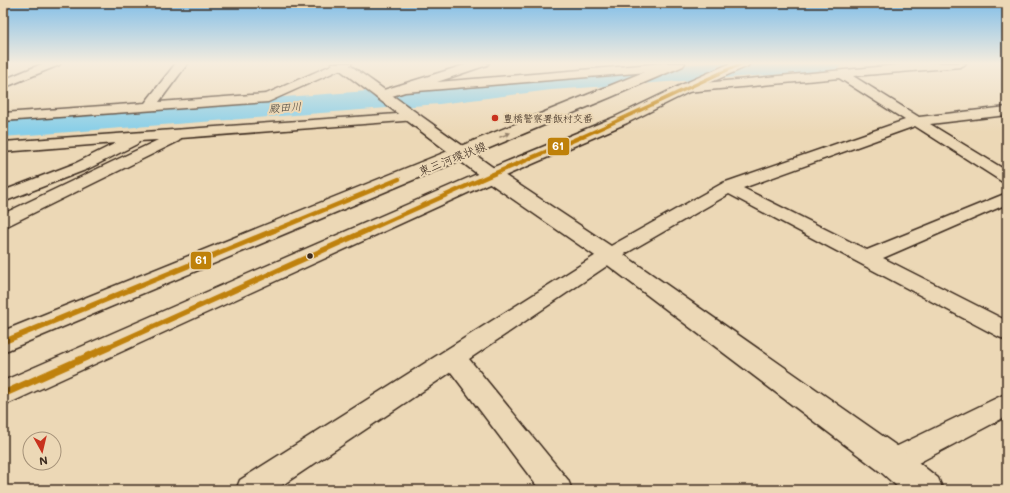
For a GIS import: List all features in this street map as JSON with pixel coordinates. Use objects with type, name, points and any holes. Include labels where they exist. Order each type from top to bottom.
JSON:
[{"type":"main road","points":[[370,86],[382,95],[406,105],[461,154],[609,255],[893,462],[926,490]]},
{"type":"main road","name":"東三河環状線","points":[[3,342],[625,86]]},
{"type":"main road","points":[[3,394],[490,175],[621,120],[689,86]]},
{"type":"street","points":[[149,106],[164,86]]},
{"type":"street","points":[[224,101],[264,86]]},
{"type":"street","points":[[3,117],[268,98],[294,86]]},
{"type":"street","points":[[406,105],[441,86]]},
{"type":"street","points":[[3,148],[182,134],[406,105],[535,86]]},
{"type":"street","points":[[860,86],[1007,178]]},
{"type":"street","points":[[382,95],[406,105]]},
{"type":"street","points":[[250,490],[609,255],[728,187],[916,122],[1007,112]]},
{"type":"street","points":[[3,221],[182,134]]},
{"type":"street","points":[[3,197],[82,166],[142,136]]},
{"type":"street","points":[[728,187],[1007,331]]},
{"type":"street","points":[[867,258],[1007,198]]},
{"type":"street","points":[[453,357],[558,490]]},
{"type":"street","points":[[893,462],[1007,404]]},
{"type":"waterway","name":"殿田川","points":[[3,127],[439,95],[516,86]]},
{"type":"transit line","name":"61","points":[[3,394],[491,175],[621,120],[691,86]]},
{"type":"transit line","name":"61","points":[[3,342],[399,179]]},
{"type":"place","name":"豊橋警察署飯村交番","points":[[495,118]]}]
